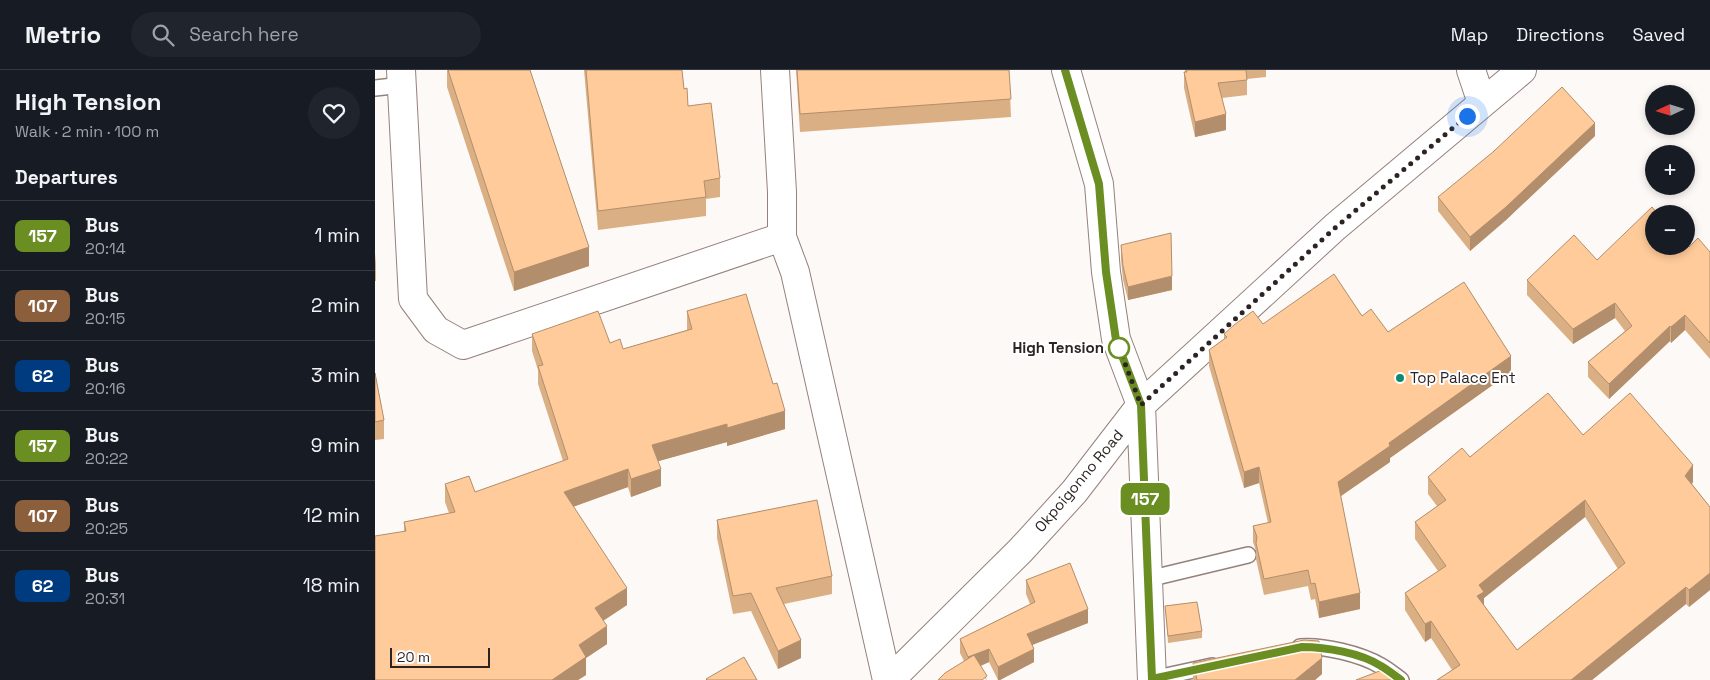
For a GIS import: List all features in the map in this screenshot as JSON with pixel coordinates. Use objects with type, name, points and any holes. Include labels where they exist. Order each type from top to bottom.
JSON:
[{"type":"street","points":[[775,70],[782,192],[782,237],[795,272],[889,680]]},
{"type":"street","points":[[1065,70],[1099,184],[1106,272],[1116,340],[1141,405],[1152,679]]},
{"type":"street","points":[[1471,70],[1482,103]]},
{"type":"street","name":"Okpoigonno Road","points":[[889,680],[1020,550],[1073,492],[1141,405],[1335,228],[1522,70]]},
{"type":"street","points":[[402,78],[413,299],[436,330],[463,345],[782,237]]},
{"type":"lane","points":[[375,88],[402,78]]},
{"type":"lane","points":[[1148,579],[1248,555]]},
{"type":"lane","points":[[1283,651],[1302,647],[1321,647],[1348,653],[1380,665],[1401,680]]},
{"type":"lane","points":[[1152,679],[1227,663]]},
{"type":"building","points":[[448,70],[530,70],[589,247],[514,272]]},
{"type":"building","points":[[586,70],[682,70],[684,89],[687,88],[688,106],[711,103],[720,178],[704,181],[706,197],[598,211]]},
{"type":"building","points":[[797,70],[1009,70],[1011,99],[800,114]]},
{"type":"building","points":[[1186,70],[1246,70],[1247,80],[1218,83],[1226,114],[1195,122],[1184,72],[1187,72]]},
{"type":"building","points":[[1562,87],[1595,123],[1506,207],[1470,237],[1438,197],[1493,152]]},
{"type":"building","points":[[1645,214],[1645,255],[1695,255],[1695,241],[1698,238],[1710,252],[1710,343],[1685,315],[1670,326],[1609,384],[1588,362],[1632,326],[1615,303],[1573,329],[1527,280],[1574,235],[1597,260]]},
{"type":"building","points":[[1171,233],[1172,276],[1128,287],[1121,245]]},
{"type":"building","points":[[1334,274],[1362,316],[1371,309],[1388,332],[1464,282],[1511,356],[1389,443],[1390,446],[1338,482],[1360,593],[1319,602],[1315,583],[1311,584],[1308,570],[1264,579],[1256,543],[1257,537],[1253,526],[1271,522],[1259,467],[1244,472],[1209,350],[1227,337],[1224,334],[1253,311],[1263,324]]},
{"type":"building","points":[[746,294],[773,384],[777,383],[785,411],[727,428],[727,424],[652,445],[661,469],[631,479],[628,469],[564,492],[627,588],[595,608],[607,626],[579,645],[586,657],[552,680],[375,680],[375,536],[406,531],[404,522],[455,512],[445,484],[469,476],[475,492],[568,459],[538,366],[543,365],[532,334],[598,311],[610,343],[620,339],[623,349],[692,329],[687,311]]},
{"type":"building","points":[[375,373],[384,420],[375,422]]},
{"type":"building","points":[[1548,393],[1583,435],[1630,393],[1693,465],[1685,476],[1710,507],[1710,573],[1689,590],[1686,587],[1571,680],[1437,680],[1460,665],[1431,621],[1425,624],[1405,593],[1446,566],[1415,522],[1446,500],[1428,477],[1462,448],[1470,457]],"holes":[[[1585,500],[1625,563],[1517,650],[1477,596],[1484,592],[1479,585]]]},
{"type":"building","points":[[817,500],[832,576],[776,588],[801,640],[778,651],[751,593],[733,596],[717,520]]},
{"type":"building","points":[[1070,563],[1088,609],[1027,634],[1034,649],[998,667],[989,649],[968,657],[960,639],[1035,602],[1026,580]]},
{"type":"building","points":[[1197,602],[1202,631],[1168,636],[1165,606]]},
{"type":"building","points":[[1304,640],[1319,641],[1322,658],[1295,680],[1197,680],[1193,663]]},
{"type":"building","points":[[974,655],[987,676],[982,680],[938,680],[945,673]]},
{"type":"building","points":[[744,657],[757,680],[706,679]]},
{"type":"building","points":[[1390,667],[1399,672],[1402,680],[1356,680]]},
{"type":"bus line","name":"157","points":[[1065,70],[1099,184],[1106,272],[1116,340],[1141,405],[1152,679],[1302,647],[1321,647],[1348,653],[1380,665],[1401,680]]},
{"type":"place","name":"High Tension","points":[[1119,348]]},
{"type":"place","name":"Top Palace Ent","points":[[1400,378]]},
{"type":"route","points":[[1119,348],[1141,405],[1335,228],[1467,116]]}]
